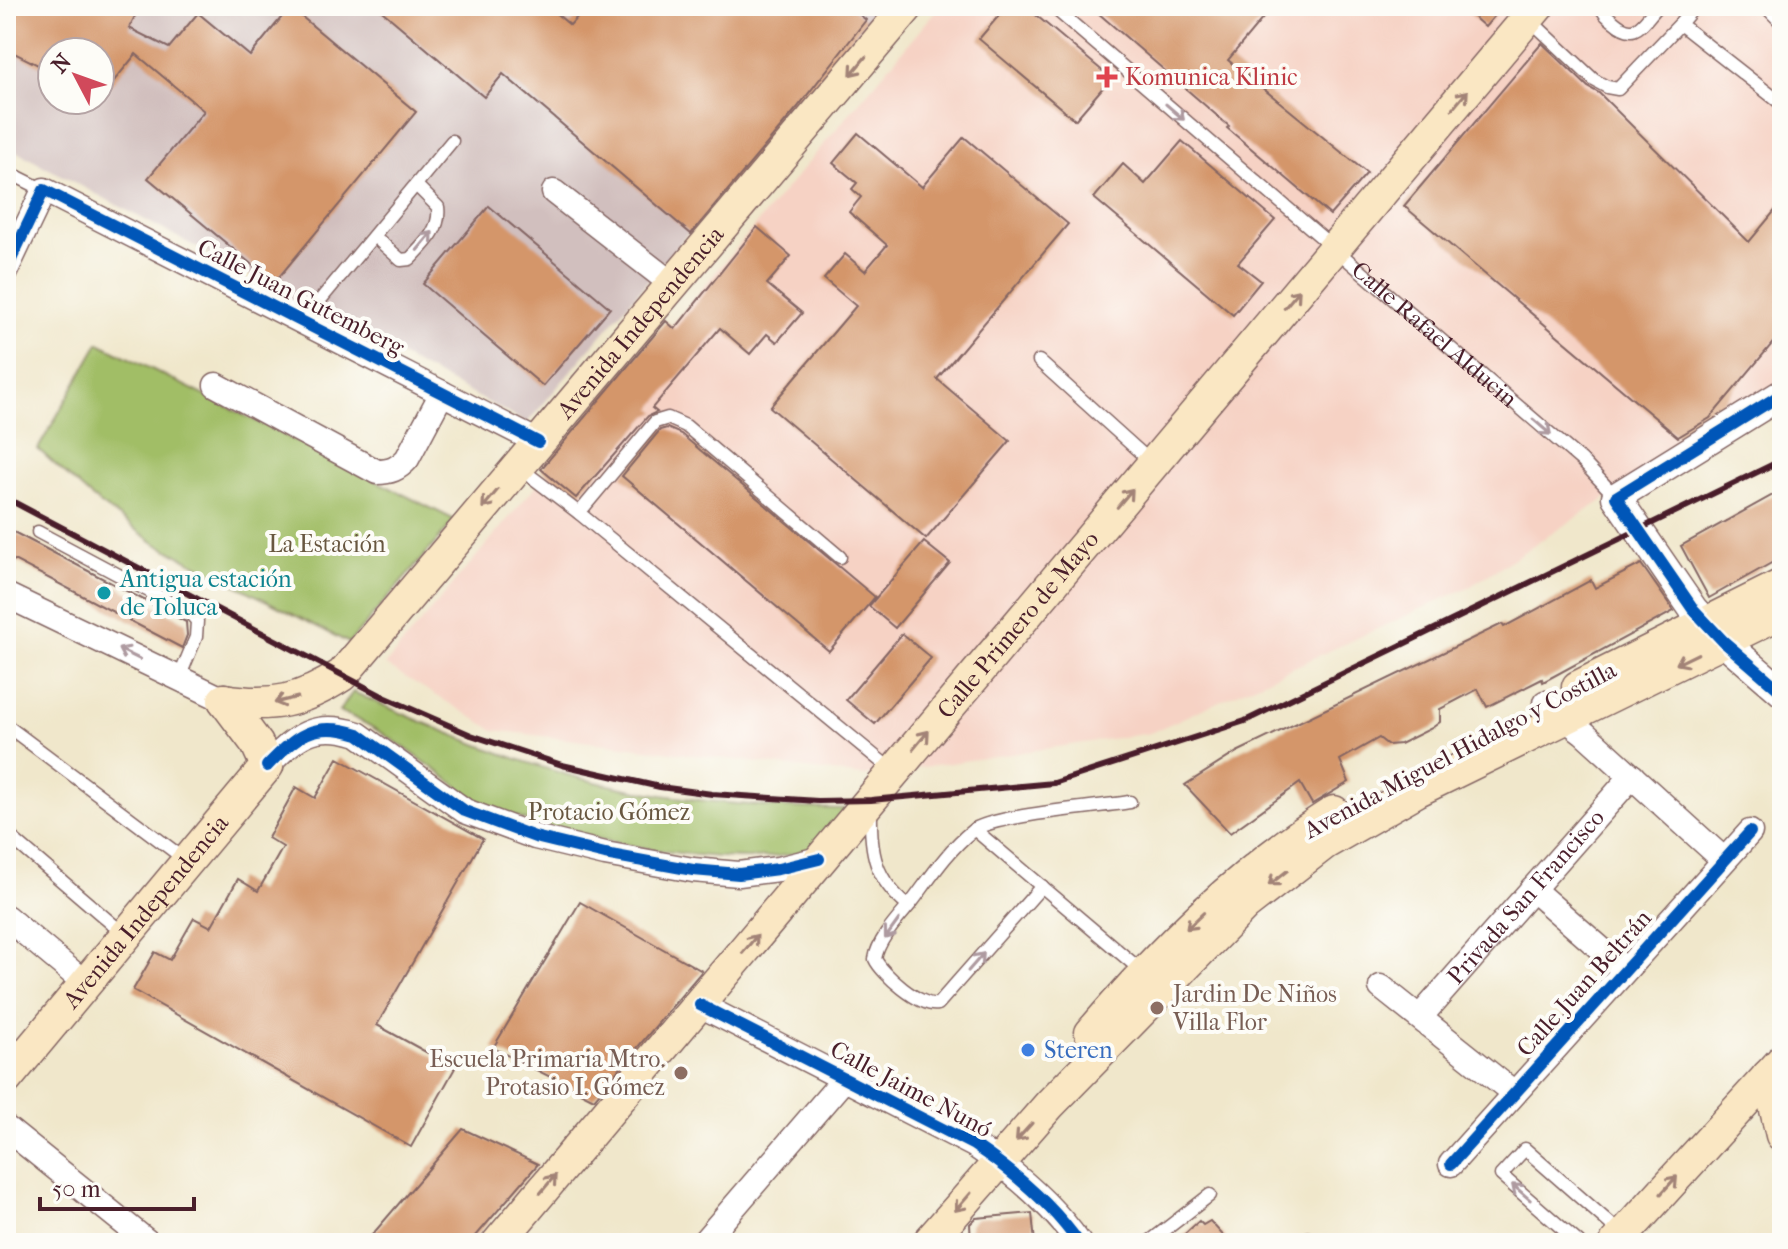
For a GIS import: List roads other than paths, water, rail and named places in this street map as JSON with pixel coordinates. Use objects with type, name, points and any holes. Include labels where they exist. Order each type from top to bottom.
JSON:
[{"type":"main road","name":"Avenida Independencia","points":[[224,700],[255,705],[277,703],[306,695],[342,675],[908,6]]},
{"type":"main road","name":"Calle Primero de Mayo","points":[[498,1243],[1533,12]]},
{"type":"main road","name":"Avenida Miguel Hidalgo y Costilla","points":[[928,1243],[1050,1104],[1222,927],[1287,871],[1363,820],[1565,718],[1714,632],[1782,585]]},
{"type":"main road","name":"Avenida Miguel Hidalgo y Costilla","points":[[1714,632],[1782,612]]},
{"type":"main road","points":[[224,700],[257,744],[277,756]]},
{"type":"main road","name":"Avenida Miguel Hidalgo y Costilla","points":[[1050,1104],[1060,1076],[1075,1052],[1145,974],[1221,895],[1293,839],[1341,808],[1565,718]]},
{"type":"main road","name":"Avenida Independencia","points":[[6,1079],[277,756]]},
{"type":"main road","points":[[1775,1068],[1782,1135]]},
{"type":"main road","points":[[1620,1239],[1775,1068]]},
{"type":"street","points":[[6,270],[44,190]]},
{"type":"street","name":"Calle Juan Gutemberg","points":[[44,190],[538,442]]},
{"type":"street","points":[[554,192],[672,284]]},
{"type":"street","points":[[216,385],[377,472],[399,468],[407,459],[442,393]]},
{"type":"street","points":[[1616,497],[1782,394]]},
{"type":"street","name":"Calle Rafael Alducin","points":[[1616,497],[1679,592],[1714,632],[1782,692]]},
{"type":"street","points":[[6,595],[224,700]]},
{"type":"street","points":[[1565,718],[1724,860]]},
{"type":"street","points":[[277,756],[300,736],[318,729],[340,728],[358,734],[465,811],[535,837],[693,870],[739,874],[819,859]]},
{"type":"street","name":"Privada San Francisco","points":[[1420,1017],[1632,776]]},
{"type":"street","name":"Calle Juan Beltrán","points":[[1451,1164],[1750,832]]},
{"type":"street","points":[[1532,889],[1625,970]]},
{"type":"street","points":[[6,917],[85,983]]},
{"type":"street","points":[[1381,987],[1514,1093]]},
{"type":"street","name":"Calle Jaime Nunó","points":[[700,1005],[953,1133],[998,1161],[1037,1195],[1072,1240]]},
{"type":"street","points":[[703,1243],[845,1078]]},
{"type":"street","points":[[6,1128],[149,1243]]},
{"type":"lane","name":"Calle Rafael Alducin","points":[[1052,6],[1582,461],[1616,497]]},
{"type":"lane","points":[[1601,6],[1602,11],[1629,32],[1636,29],[1658,6]]},
{"type":"lane","points":[[1533,12],[1594,80],[1618,89],[1695,6]]},
{"type":"lane","points":[[1765,6],[1782,23]]},
{"type":"lane","points":[[1680,24],[1782,104]]},
{"type":"lane","points":[[302,322],[452,141]]},
{"type":"lane","name":"Calle Juan Gutemberg","points":[[6,171],[44,190]]},
{"type":"lane","points":[[374,236],[401,260],[405,260],[410,259],[433,233],[439,220],[438,207],[417,186]]},
{"type":"lane","points":[[1039,361],[1153,464]]},
{"type":"lane","points":[[579,513],[655,422],[668,418],[686,426],[840,557]]},
{"type":"lane","points":[[517,467],[579,513],[894,772]]},
{"type":"lane","points":[[38,532],[190,613],[197,621],[196,637],[179,678]]},
{"type":"lane","points":[[6,725],[187,861]]},
{"type":"lane","points":[[871,800],[870,836],[876,865],[884,883],[908,906]]},
{"type":"lane","points":[[1042,886],[945,998],[931,1006],[918,1000],[884,972],[875,959],[881,944],[908,906],[957,845],[974,829],[1019,818],[1130,802]]},
{"type":"lane","points":[[974,829],[1145,974]]},
{"type":"lane","points":[[6,833],[125,935]]},
{"type":"lane","points":[[1579,1243],[1501,1175],[1525,1149],[1620,1239]]},
{"type":"lane","points":[[1148,1243],[1210,1195]]},
{"type":"railway","points":[[6,498],[384,697],[471,735],[562,765],[660,787],[818,801],[871,800],[1054,783],[1245,721],[1782,460]]},
{"type":"place","name":"Komunica Klinic","points":[[1107,77]]},
{"type":"place","name":"Antigua estación de Toluca","points":[[104,593]]},
{"type":"place","name":"Jardin De Niños Villa Flor","points":[[1157,1008]]},
{"type":"place","name":"Steren","points":[[1028,1050]]},
{"type":"place","name":"Escuela Primaria Mtro. Protasio I. Gómez","points":[[681,1073]]},
{"type":"park label","name":"La Estación","points":[[327,544]]},
{"type":"park label","name":"Protacio Gómez","points":[[609,812]]}]
